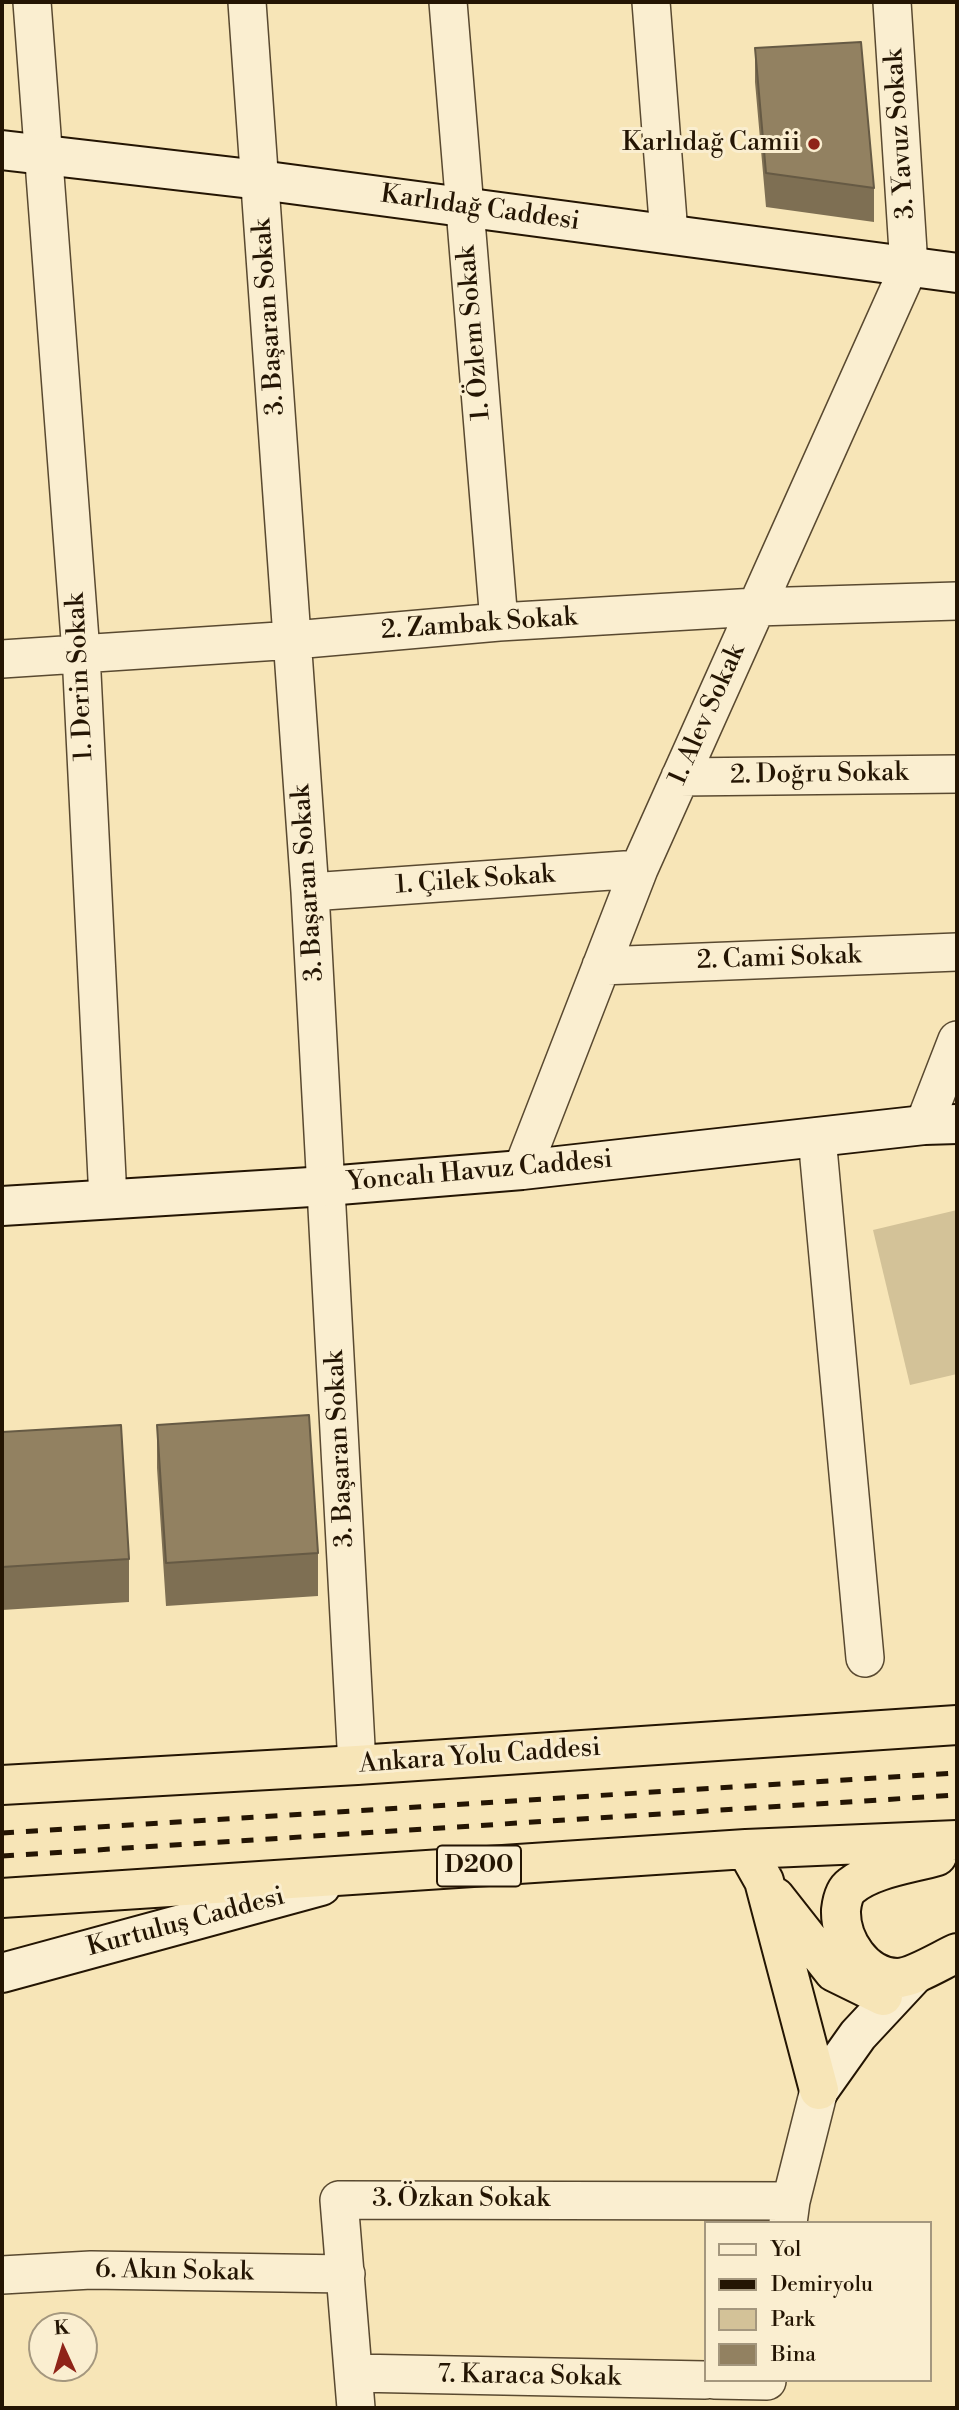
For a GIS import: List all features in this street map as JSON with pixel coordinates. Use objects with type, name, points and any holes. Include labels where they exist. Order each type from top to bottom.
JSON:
[{"type":"highway","name":"Ankara Yolu Caddesi","points":[[2,1785],[357,1765],[957,1725]]},
{"type":"highway","name":"D200","points":[[2,1898],[370,1873],[755,1865],[957,1840]]},
{"type":"highway","points":[[957,1851],[871,1875],[849,1887],[842,1900],[841,1918],[846,1940],[856,1955],[873,1971],[898,1978],[957,1953]]},
{"type":"highway","points":[[755,1865],[806,1939],[834,1972],[892,2000]]},
{"type":"highway","points":[[755,1865],[819,2090]]},
{"type":"main road","name":"Karlıdağ Caddesi","points":[[2,150],[260,180],[957,273]]},
{"type":"main road","name":"Yoncalı Havuz Caddesi","points":[[2,1206],[327,1186],[522,1170],[941,1124]]},
{"type":"main road","name":"Kurtuluş Caddesi","points":[[2,1973],[370,1873]]},
{"type":"main road","points":[[819,2090],[858,2035],[917,1971]]},
{"type":"main road","points":[[892,2000],[957,1974]]},
{"type":"street","name":"1. Derin Sokak","points":[[32,2],[81,653],[108,1199]]},
{"type":"street","name":"3. Başaran Sokak","points":[[247,2],[310,892],[357,1765]]},
{"type":"street","name":"1. Özlem Sokak","points":[[448,2],[499,622]]},
{"type":"street","points":[[651,2],[669,234]]},
{"type":"street","name":"3. Yavuz Sokak","points":[[892,2],[909,267]]},
{"type":"street","name":"1. Alev Sokak","points":[[522,1170],[639,869],[909,267]]},
{"type":"street","name":"2. Zambak Sokak","points":[[2,659],[499,622],[756,607],[957,601]]},
{"type":"street","name":"2. Doğru Sokak","points":[[680,776],[957,774]]},
{"type":"street","name":"1. Çilek Sokak","points":[[310,892],[639,869]]},
{"type":"street","name":"2. Cami Sokak","points":[[601,966],[957,952]]},
{"type":"street","points":[[941,1124],[957,1040]]},
{"type":"street","points":[[817,1137],[865,1658]]},
{"type":"street","points":[[790,2212],[819,2090]]},
{"type":"street","name":"3. Özkan Sokak","points":[[355,2391],[339,2200],[790,2212]]},
{"type":"street","name":"6. Akın Sokak","points":[[2,2275],[91,2270],[346,2273]]},
{"type":"street","name":"7. Karaca Sokak","points":[[355,2391],[704,2380]]},
{"type":"street","points":[[724,2382],[766,2390]]},
{"type":"green space","points":[[957,1210],[957,1374],[910,1385],[873,1230]]},
{"type":"building","name":"Karlıdağ Camii","points":[[861,42],[874,188],[766,173],[755,48]]},
{"type":"building","points":[[309,1415],[318,1553],[166,1563],[157,1425]]},
{"type":"building","points":[[121,1425],[129,1559],[2,1567],[2,1432]]},
{"type":"railway","points":[[2,1833],[957,1773]]},
{"type":"railway","points":[[2,1856],[957,1795]]},
{"type":"place","name":"Karlıdağ Camii","points":[[814,144]]}]
